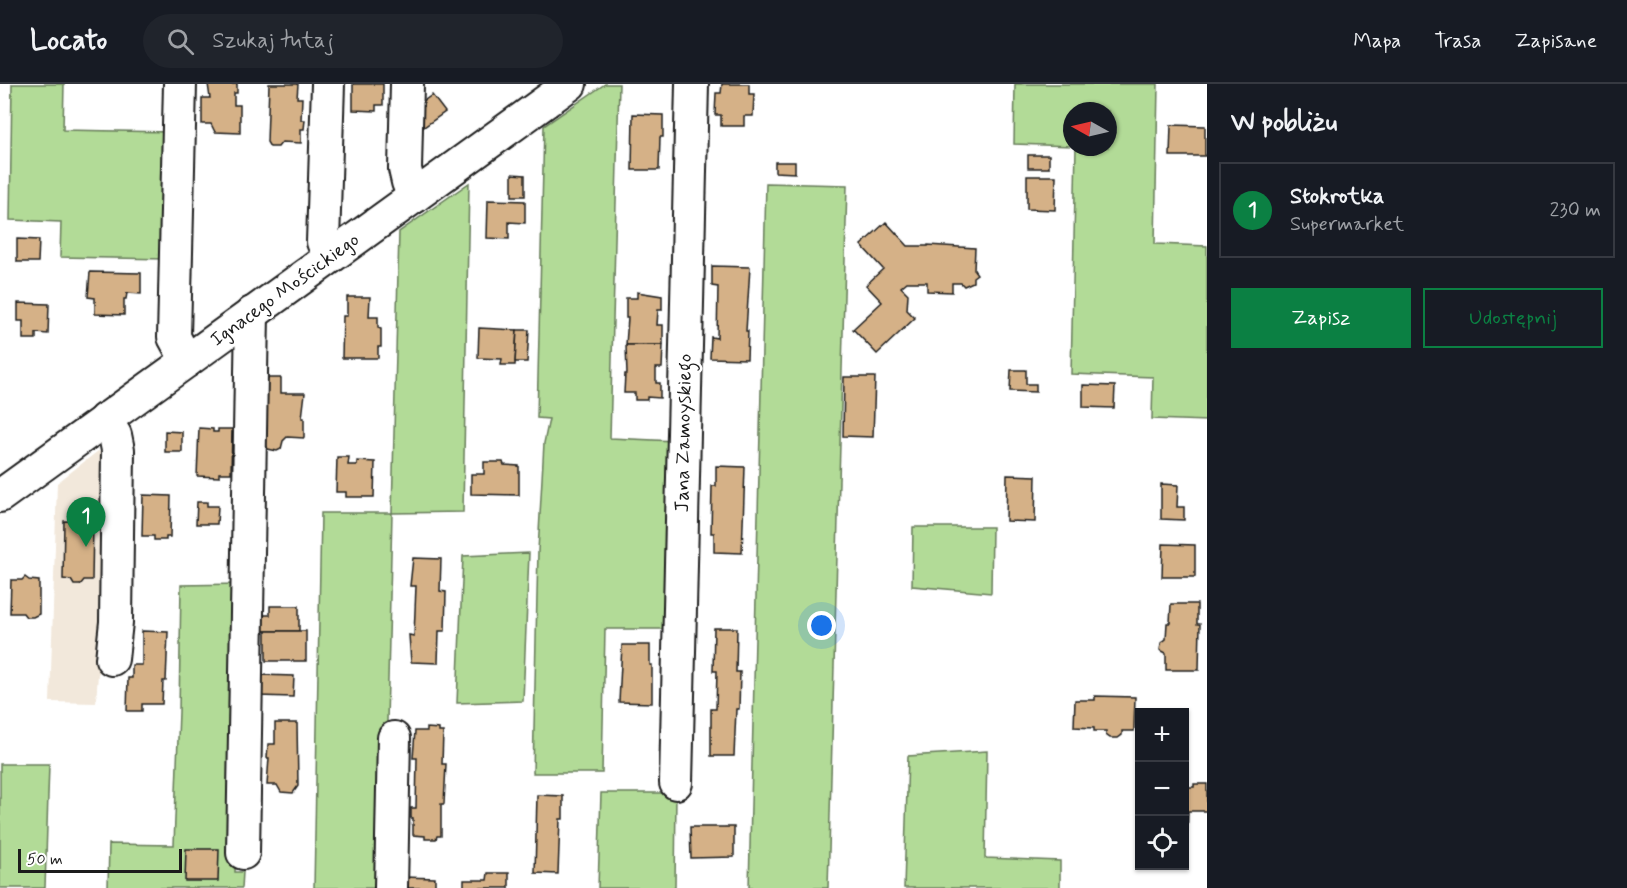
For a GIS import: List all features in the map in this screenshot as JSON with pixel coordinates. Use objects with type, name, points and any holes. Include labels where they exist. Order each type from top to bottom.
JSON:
[{"type":"street","points":[[180,84],[174,337],[187,361]]},
{"type":"street","points":[[327,84],[323,242],[330,257]]},
{"type":"street","points":[[407,84],[405,169],[414,197]]},
{"type":"street","name":"Jana Zamoyskiego","points":[[676,783],[692,84]]},
{"type":"street","name":"Ignacego Mościckiego","points":[[0,496],[414,197],[555,89]]},
{"type":"street","points":[[243,853],[252,313]]},
{"type":"street","points":[[105,419],[115,435],[118,450],[116,622],[112,659]]},
{"type":"street","points":[[391,888],[394,738]]},
{"type":"shaded area","points":[[98,451],[110,459],[106,664],[98,674],[96,703],[50,702],[57,483]]},
{"type":"green space","points":[[12,84],[64,84],[63,130],[171,132],[166,259],[60,257],[61,222],[10,220]]},
{"type":"green space","points":[[605,84],[619,84],[610,438],[675,441],[671,629],[605,629],[602,773],[533,773],[538,551],[544,443],[549,419],[537,418],[544,126]]},
{"type":"green space","points":[[1015,84],[1158,84],[1155,244],[1207,246],[1207,421],[1152,419],[1153,377],[1071,374],[1076,156],[1117,156],[1117,102],[1063,102],[1063,146],[1014,144]]},
{"type":"green space","points":[[469,183],[463,512],[392,513],[399,232]]},
{"type":"green space","points":[[766,183],[847,185],[828,888],[749,888]]},
{"type":"green space","points":[[321,513],[392,513],[383,888],[314,888]]},
{"type":"green space","points":[[913,527],[992,527],[991,593],[912,586]]},
{"type":"green space","points":[[529,553],[523,701],[457,703],[463,556]]},
{"type":"green space","points":[[241,584],[235,872],[243,872],[242,888],[108,888],[109,844],[174,845],[181,585]]},
{"type":"green space","points":[[987,751],[985,858],[1060,861],[1060,888],[904,888],[908,756]]},
{"type":"green space","points":[[0,764],[49,764],[45,888],[0,888]]},
{"type":"green space","points":[[601,793],[676,793],[675,888],[598,888]]},
{"type":"building","points":[[208,84],[237,84],[234,105],[240,105],[240,133],[215,132],[211,124],[202,124],[202,98],[210,98]]},
{"type":"building","points":[[269,84],[298,84],[297,98],[302,98],[301,120],[305,120],[304,129],[301,129],[301,143],[282,142],[278,147],[270,147],[267,142]]},
{"type":"building","points":[[353,84],[383,84],[383,105],[376,105],[376,111],[353,110]]},
{"type":"building","points":[[722,84],[749,84],[749,94],[754,94],[753,116],[744,116],[744,126],[721,126],[721,115],[715,115],[716,93],[721,93]]},
{"type":"building","points":[[432,95],[445,112],[414,134],[414,108]]},
{"type":"building","points":[[633,114],[663,115],[659,170],[632,170]]},
{"type":"building","points":[[1171,125],[1205,126],[1205,156],[1170,156]]},
{"type":"building","points":[[1028,155],[1049,155],[1049,168],[1028,168]]},
{"type":"building","points":[[775,162],[795,162],[795,173],[775,172]]},
{"type":"building","points":[[512,174],[525,175],[525,196],[512,196]]},
{"type":"building","points":[[1027,176],[1056,176],[1055,210],[1027,209]]},
{"type":"building","points":[[488,200],[525,201],[525,223],[509,222],[509,239],[487,238]]},
{"type":"building","points":[[886,222],[908,246],[975,248],[974,270],[977,274],[973,277],[973,282],[964,286],[961,283],[952,283],[952,292],[927,291],[927,282],[907,282],[901,287],[908,294],[907,310],[915,318],[877,354],[853,329],[882,302],[866,285],[883,269],[861,245]]},
{"type":"building","points":[[17,239],[39,240],[38,262],[17,262]]},
{"type":"building","points":[[712,266],[750,267],[746,331],[748,331],[747,359],[710,358],[711,337],[717,338],[718,287],[712,286]]},
{"type":"building","points":[[90,272],[141,273],[141,294],[127,293],[124,299],[124,315],[95,314],[95,298],[88,297]]},
{"type":"building","points":[[637,292],[662,296],[662,310],[658,310],[657,325],[663,325],[663,345],[626,345],[628,318],[626,318],[626,298],[637,298]]},
{"type":"building","points":[[347,297],[370,297],[369,317],[378,317],[378,328],[381,329],[381,347],[378,347],[378,358],[342,358],[343,316],[347,316]]},
{"type":"building","points":[[18,303],[49,304],[48,334],[36,333],[36,339],[23,339],[23,321],[18,321]]},
{"type":"building","points":[[479,328],[517,330],[515,365],[501,365],[502,359],[478,358]]},
{"type":"building","points":[[517,330],[529,330],[527,362],[515,362]]},
{"type":"building","points":[[626,345],[663,345],[662,368],[656,368],[656,383],[660,383],[660,398],[647,397],[647,400],[635,400],[635,393],[624,393],[625,374],[627,374]]},
{"type":"building","points":[[1011,370],[1026,370],[1026,384],[1036,384],[1036,392],[1010,391]]},
{"type":"building","points":[[844,377],[875,377],[873,437],[843,436]]},
{"type":"building","points":[[266,378],[281,378],[281,393],[305,393],[302,418],[304,418],[304,438],[287,437],[281,449],[277,451],[268,449],[265,443]]},
{"type":"building","points":[[1083,385],[1115,386],[1114,408],[1083,407]]},
{"type":"building","points":[[199,428],[213,429],[213,432],[218,432],[218,429],[232,429],[231,473],[219,473],[219,477],[197,476]]},
{"type":"building","points":[[165,431],[182,432],[182,452],[165,452]]},
{"type":"building","points":[[337,457],[349,457],[348,465],[357,465],[357,461],[375,462],[374,497],[346,497],[346,492],[336,492]]},
{"type":"building","points":[[484,462],[503,462],[504,465],[519,466],[519,495],[471,494],[471,474],[484,474]]},
{"type":"building","points":[[716,466],[745,467],[742,553],[714,552],[714,533],[711,533],[712,486],[716,486]]},
{"type":"building","points":[[1007,475],[1036,476],[1035,522],[1006,521]]},
{"type":"building","points":[[1161,484],[1178,485],[1177,507],[1184,507],[1184,520],[1161,519]]},
{"type":"building","points":[[143,495],[171,496],[170,537],[166,537],[166,540],[154,540],[154,536],[142,536]]},
{"type":"building","points":[[197,502],[207,502],[207,506],[218,506],[217,524],[196,524]]},
{"type":"building","points":[[64,521],[93,522],[92,580],[84,580],[80,585],[74,585],[71,580],[63,579]]},
{"type":"building","points":[[1163,544],[1195,545],[1195,577],[1162,577]]},
{"type":"building","points":[[413,558],[441,559],[440,591],[446,592],[445,631],[439,631],[438,663],[411,662],[409,635],[414,636],[416,586],[410,586]]},
{"type":"building","points":[[25,577],[39,581],[39,614],[33,617],[26,617],[23,613],[10,613],[11,580],[22,580]]},
{"type":"building","points":[[1171,604],[1197,604],[1197,624],[1200,624],[1199,670],[1166,670],[1166,653],[1160,650],[1161,643],[1166,639],[1167,623],[1170,623]]},
{"type":"building","points":[[270,606],[299,606],[299,631],[260,631],[260,615],[270,615]]},
{"type":"building","points":[[714,628],[737,628],[736,672],[740,672],[734,756],[711,756],[711,709],[716,709],[717,671],[713,671]]},
{"type":"building","points":[[142,631],[168,632],[166,681],[163,681],[162,704],[142,704],[142,711],[127,711],[128,678],[132,678],[132,665],[142,665]]},
{"type":"building","points":[[266,631],[306,631],[306,661],[266,661]]},
{"type":"building","points":[[622,645],[650,645],[652,703],[619,702]]},
{"type":"building","points":[[259,675],[294,676],[293,697],[258,696]]},
{"type":"building","points":[[1095,696],[1135,697],[1134,731],[1122,731],[1122,735],[1118,738],[1110,738],[1106,735],[1106,731],[1074,727],[1075,700],[1095,700]]},
{"type":"building","points":[[275,723],[297,723],[298,786],[293,793],[281,792],[277,785],[267,785],[268,744],[275,744]]},
{"type":"building","points":[[427,728],[439,729],[439,732],[443,732],[442,764],[446,764],[444,804],[441,804],[441,836],[437,836],[436,839],[425,839],[425,836],[413,835],[413,818],[411,818],[411,808],[416,808],[417,758],[413,758],[415,731],[427,731]]},
{"type":"building","points":[[1194,784],[1207,784],[1207,811],[1189,811],[1189,787],[1194,787]]},
{"type":"building","points":[[537,795],[563,796],[558,874],[535,873]]},
{"type":"building","points":[[690,827],[734,827],[734,857],[691,858]]},
{"type":"building","points":[[186,849],[219,849],[218,881],[185,881]]},
{"type":"building","points":[[488,873],[509,873],[509,888],[464,888],[464,880],[487,880]]},
{"type":"building","points":[[403,877],[435,878],[435,888],[403,888]]},
{"type":"place","name":"Stokrotka","points":[[86,547]]}]
